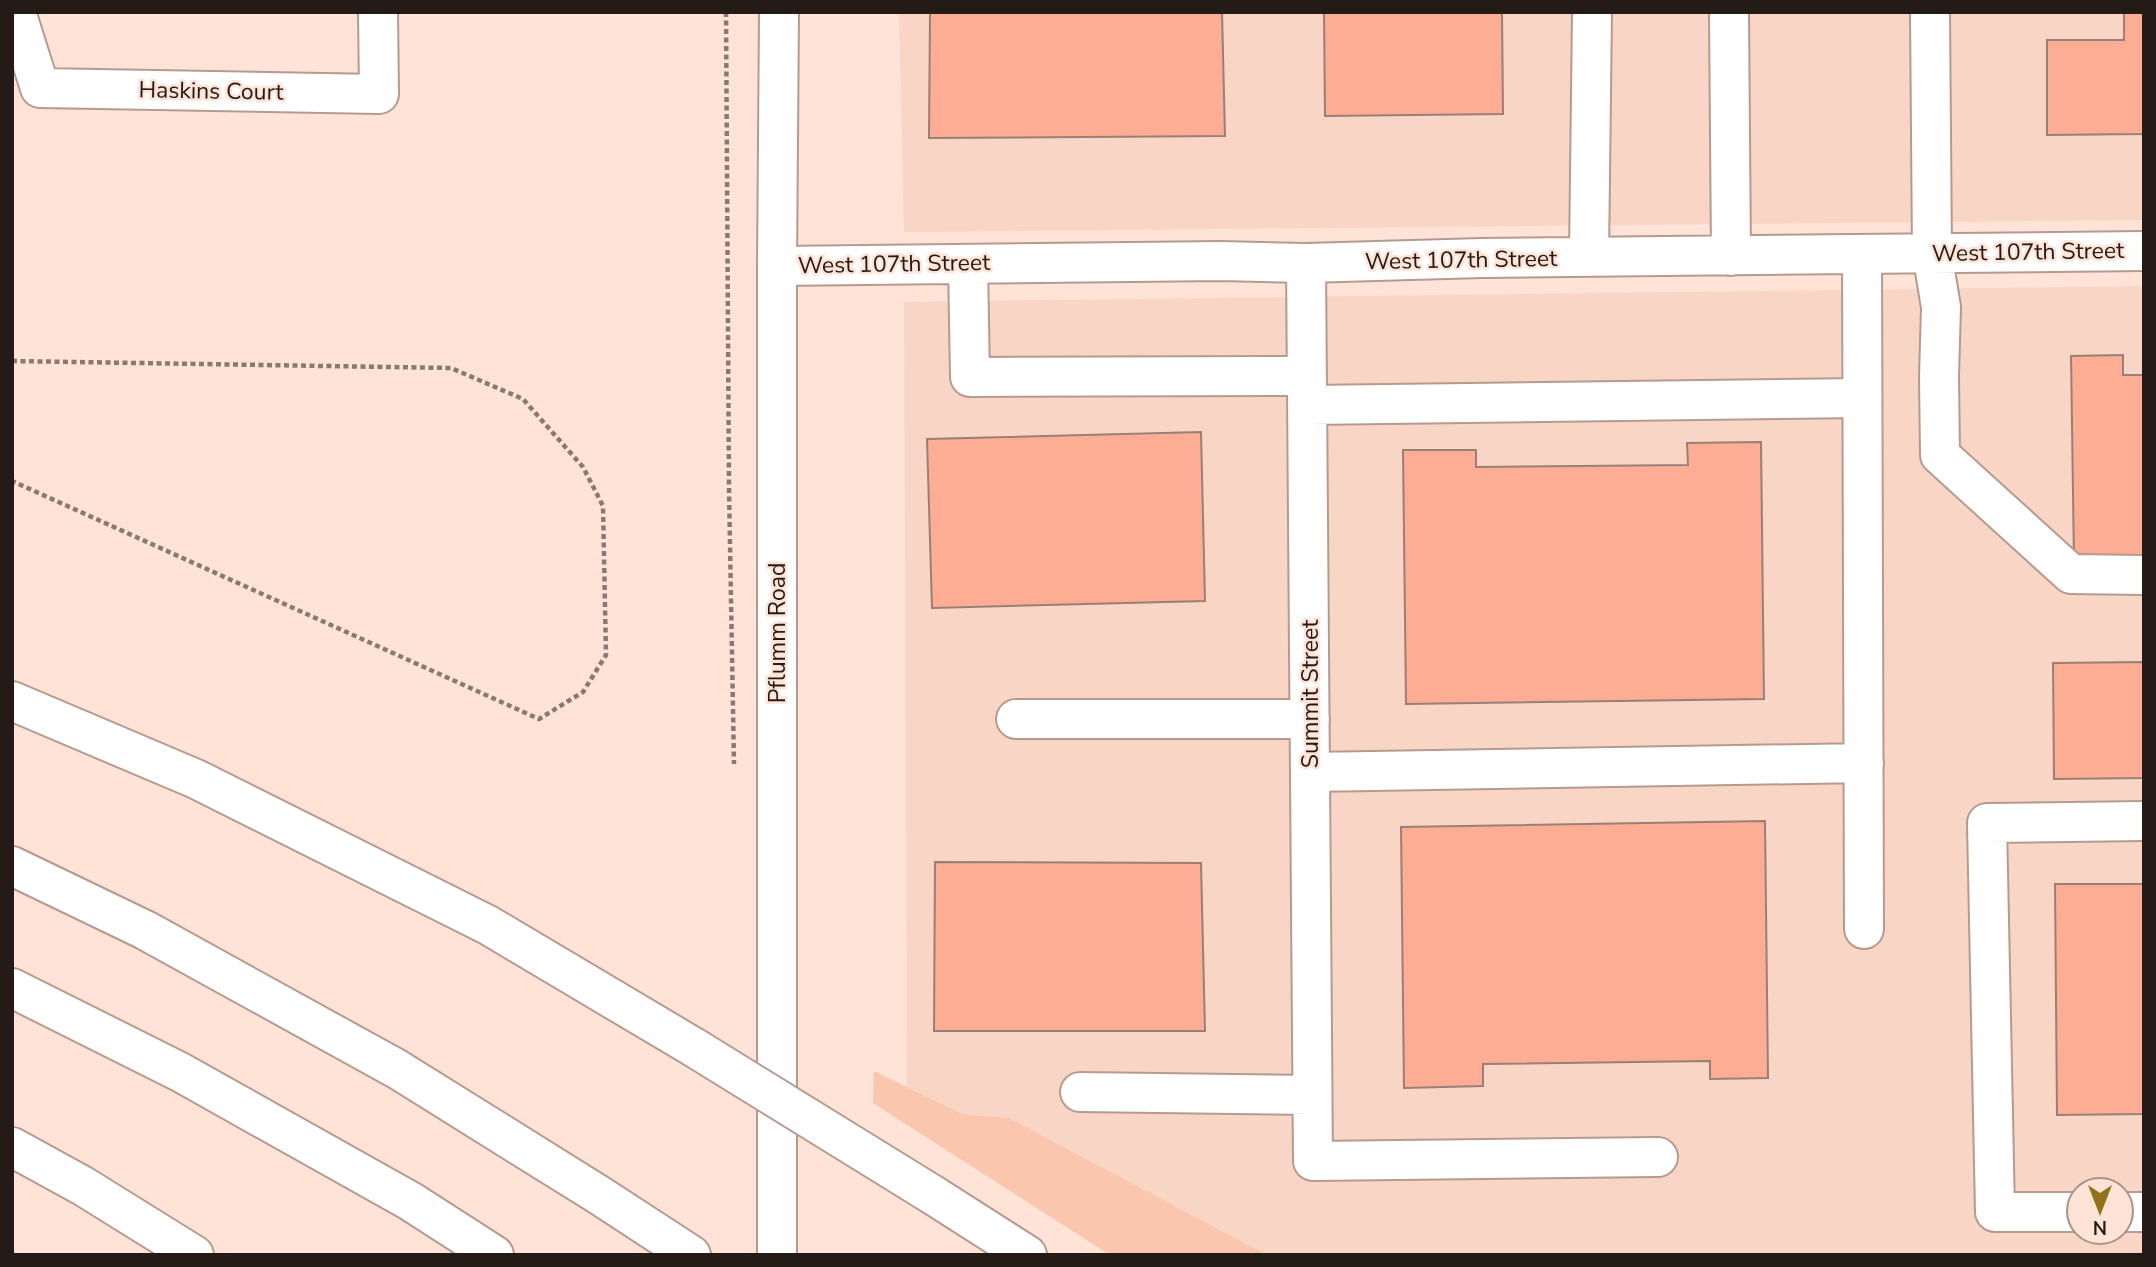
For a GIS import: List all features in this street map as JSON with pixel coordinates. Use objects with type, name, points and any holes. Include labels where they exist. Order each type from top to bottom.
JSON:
[{"type":"main road","name":"Haskins Court","points":[[16,12],[40,88],[379,94],[378,12]]},
{"type":"main road","name":"Pflumm Road","points":[[777,1255],[779,12]]},
{"type":"main road","points":[[1590,257],[1592,12]]},
{"type":"main road","points":[[1729,12],[1731,256]]},
{"type":"main road","points":[[1930,12],[1932,253],[1941,307],[1940,455],[2071,575],[2144,575]]},
{"type":"main road","name":"West 107th Street","points":[[778,266],[1221,261],[1306,263],[2144,251]]},
{"type":"main road","points":[[1862,254],[1864,929]]},
{"type":"main road","name":"Summit Street","points":[[1306,263],[1313,1161],[1658,1157]]},
{"type":"main road","points":[[968,264],[970,377],[1308,390],[1862,398]]},
{"type":"main road","points":[[12,701],[196,779],[488,925],[695,1048],[1027,1255]]},
{"type":"main road","points":[[1016,719],[1310,719]]},
{"type":"main road","points":[[1310,772],[1864,763]]},
{"type":"main road","points":[[2065,1212],[1995,1212],[1987,823],[2144,821]]},
{"type":"main road","points":[[12,866],[145,930],[397,1069],[691,1255]]},
{"type":"main road","points":[[12,988],[180,1072],[410,1201],[494,1255]]},
{"type":"main road","points":[[1080,1092],[1312,1110]]},
{"type":"main road","points":[[12,1147],[83,1186],[194,1255]]},
{"type":"path","points":[[12,361],[451,368],[523,399],[583,467],[603,506],[606,655],[583,692],[539,719],[12,481]]},
{"type":"shaded area","points":[[899,12],[2144,12],[2144,220],[904,232]]},
{"type":"shaded area","points":[[2144,286],[2144,1255],[1267,1255],[1009,1118],[962,1114],[907,1087],[904,302]]},
{"type":"shaded area","points":[[874,1071],[962,1114],[1009,1118],[1267,1255],[1110,1255],[873,1103]]},
{"type":"building","points":[[930,12],[1222,12],[1225,136],[929,138]]},
{"type":"building","points":[[1324,12],[1502,12],[1503,114],[1325,116]]},
{"type":"building","points":[[2124,12],[2144,12],[2144,134],[2047,135],[2047,40],[2124,40]]},
{"type":"building","points":[[2123,355],[2123,375],[2144,375],[2144,560],[2074,561],[2071,356]]},
{"type":"building","points":[[1201,432],[1205,601],[932,608],[927,439]]},
{"type":"building","points":[[1761,442],[1764,699],[1406,704],[1403,450],[1476,450],[1476,467],[1688,465],[1687,443]]},
{"type":"building","points":[[2144,662],[2144,778],[2054,779],[2053,663]]},
{"type":"building","points":[[1765,821],[1768,1078],[1710,1079],[1710,1061],[1483,1064],[1483,1086],[1404,1088],[1401,827]]},
{"type":"building","points":[[935,862],[1201,863],[1205,1031],[934,1031]]},
{"type":"building","points":[[2055,884],[2144,884],[2144,1114],[2057,1115]]}]
